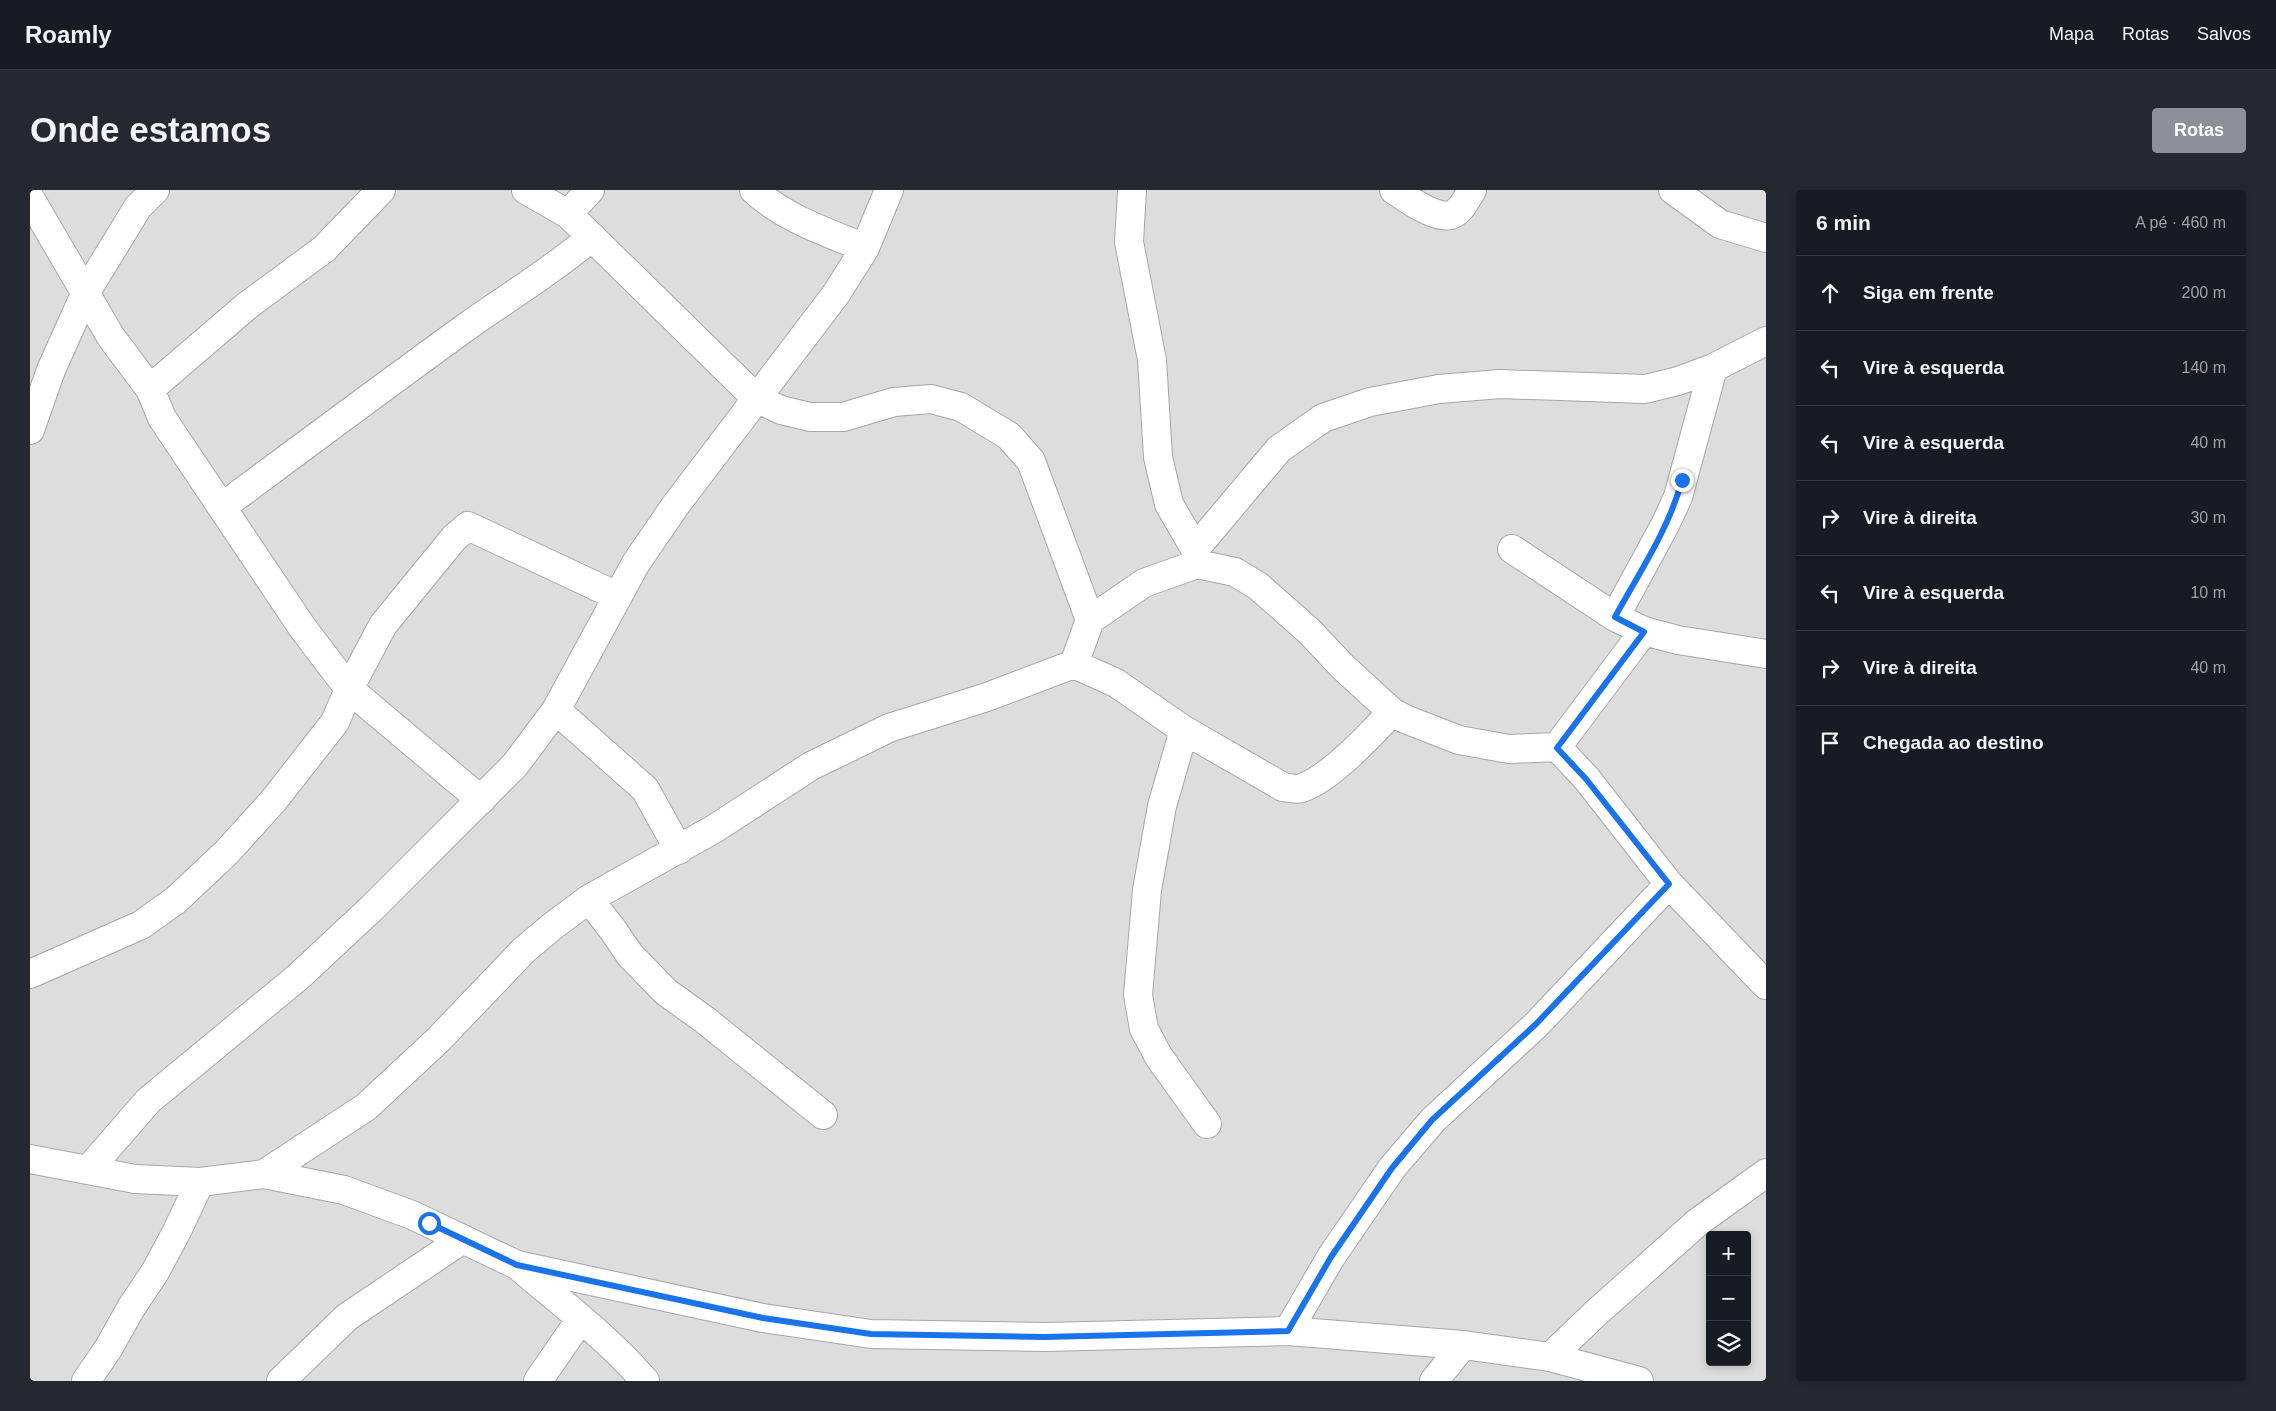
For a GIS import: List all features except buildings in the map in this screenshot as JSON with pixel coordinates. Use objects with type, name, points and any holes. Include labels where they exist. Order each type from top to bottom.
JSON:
[{"type":"street","points":[[30,430],[51,370],[86,292],[138,207],[155,190]]},
{"type":"street","points":[[150,389],[248,305],[324,249],[381,190]]},
{"type":"street","points":[[526,190],[568,214],[756,398],[781,410],[810,417],[843,417],[894,402],[931,399],[961,407],[1009,436],[1031,461],[1090,620]]},
{"type":"street","points":[[568,214],[590,190]]},
{"type":"street","points":[[754,190],[763,199],[792,218],[865,248]]},
{"type":"street","points":[[89,1169],[148,1101],[298,977],[515,765],[556,710],[616,596],[636,563],[675,506],[836,294],[865,248],[890,190]]},
{"type":"street","points":[[1132,190],[1129,242],[1152,360],[1158,457],[1168,504],[1196,556],[1235,572],[1258,586],[1392,712],[1404,719],[1459,740],[1509,749],[1557,748],[1586,779],[1669,884],[1766,985]]},
{"type":"street","points":[[1394,190],[1439,216],[1452,215],[1463,205],[1472,190]]},
{"type":"street","points":[[1673,190],[1720,224],[1766,238]]},
{"type":"street","points":[[30,198],[111,337],[150,389],[162,418],[302,627],[349,688],[481,800]]},
{"type":"street","points":[[222,507],[462,330],[561,264],[592,237]]},
{"type":"street","points":[[1074,664],[1090,620],[1144,583],[1196,556],[1279,448],[1323,418],[1370,402],[1439,389],[1500,384],[1646,388],[1678,381],[1713,368],[1766,341]]},
{"type":"street","points":[[1615,617],[1665,525],[1678,497],[1713,368]]},
{"type":"street","points":[[30,974],[141,925],[176,900],[227,852],[274,800],[335,722],[349,688],[383,624],[454,538],[468,526],[616,596]]},
{"type":"street","points":[[1512,549],[1615,617],[1644,632],[1678,640],[1766,654]]},
{"type":"street","points":[[1557,748],[1644,632]]},
{"type":"street","points":[[264,1174],[366,1107],[438,1040],[524,950],[589,899],[679,850],[811,766],[889,728],[987,697],[1074,664],[1116,683],[1184,730],[1283,787],[1301,789],[1319,778],[1356,749],[1392,712]]},
{"type":"street","points":[[556,710],[644,789],[679,850]]},
{"type":"street","points":[[1184,730],[1162,806],[1147,890],[1138,995],[1144,1029],[1159,1057],[1207,1124]]},
{"type":"street","points":[[1288,1331],[1331,1257],[1392,1168],[1427,1126],[1536,1024],[1669,884]]},
{"type":"street","points":[[589,899],[614,930],[630,955],[666,992],[705,1020],[823,1115]]},
{"type":"street","points":[[30,1159],[135,1179],[200,1182],[264,1174],[344,1190],[412,1215],[517,1265],[763,1318],[871,1334],[1044,1337],[1288,1331],[1463,1346],[1550,1357],[1639,1381]]},
{"type":"street","points":[[1550,1357],[1596,1313],[1698,1222],[1766,1173]]},
{"type":"street","points":[[86,1381],[108,1349],[130,1308],[155,1272],[200,1182]]},
{"type":"street","points":[[281,1381],[348,1317],[463,1239]]},
{"type":"street","points":[[517,1265],[634,1368],[645,1381]]},
{"type":"street","points":[[538,1381],[580,1320]]},
{"type":"street","points":[[1434,1381],[1463,1346]]},
{"type":"shaded area","points":[[30,190],[1766,190],[1766,1381],[30,1381]]},
{"type":"route","points":[[429,1223],[517,1265],[763,1318],[871,1334],[1044,1337],[1288,1331],[1331,1257],[1392,1168],[1432,1120],[1536,1024],[1669,884],[1586,779],[1557,748],[1644,632],[1615,617],[1665,525],[1678,497],[1682,480]]}]
